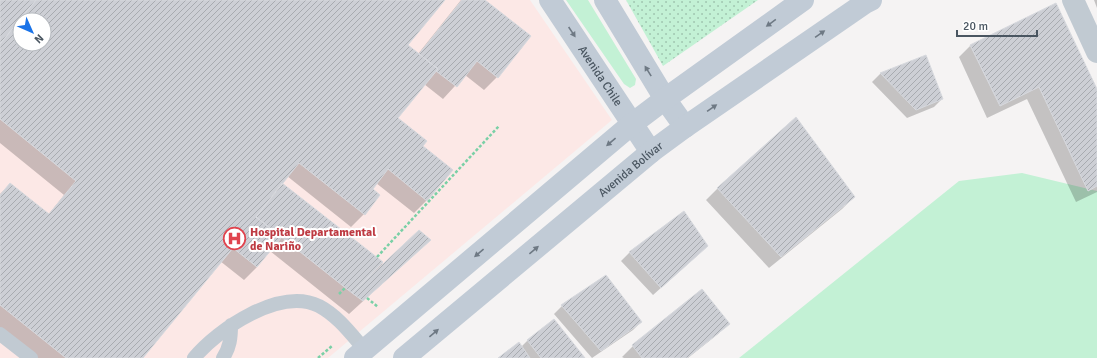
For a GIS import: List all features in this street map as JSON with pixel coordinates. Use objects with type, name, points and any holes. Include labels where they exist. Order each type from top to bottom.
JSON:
[{"type":"main road","name":"Avenida Chile","points":[[550,0],[651,152]]},
{"type":"main road","points":[[605,0],[665,99],[685,127]]},
{"type":"main road","points":[[360,354],[632,124],[802,0]]},
{"type":"main road","name":"Avenida Bolívar","points":[[404,358],[651,152],[685,127],[871,0]]},
{"type":"street","points":[[1073,0],[1097,52]]},
{"type":"lane","points":[[194,358],[202,348],[231,325],[259,310],[292,301],[301,301],[328,311],[338,319],[349,332],[360,354]]},
{"type":"lane","points":[[223,358],[228,350],[231,340],[231,325]]},
{"type":"lane","points":[[0,334],[27,357]]},
{"type":"path","points":[[377,257],[499,126]]},
{"type":"path","points":[[367,298],[378,308],[384,303]]},
{"type":"path","points":[[318,358],[349,332]]},
{"type":"shaded area","name":"Hospital Departamental de Nariño","points":[[0,0],[530,0],[612,120],[328,358],[0,358]]},
{"type":"green space","points":[[566,0],[588,0],[636,79],[635,85],[630,88],[624,84]]},
{"type":"green space","points":[[626,0],[758,0],[663,66]]},
{"type":"green space","points":[[1022,173],[1097,191],[1097,358],[739,358],[959,181]]},
{"type":"building","points":[[0,0],[36,0],[26,12],[12,12],[12,29],[0,44]]},
{"type":"building","name":"Hospital Departamental de Nariño","points":[[36,0],[445,0],[408,45],[438,69],[398,118],[427,141],[423,146],[453,170],[427,201],[388,169],[373,189],[380,195],[365,215],[299,163],[256,217],[282,237],[257,267],[233,248],[143,358],[66,358],[0,305],[0,195],[10,183],[49,214],[76,181],[0,119],[0,44],[12,29],[12,52],[52,52],[52,12],[26,12]]},
{"type":"building","points":[[462,0],[485,0],[531,36],[498,78],[477,61],[457,87],[436,71],[438,69],[419,54]]},
{"type":"building","points":[[1056,3],[1097,89],[1097,186],[1088,191],[1039,87],[1000,106],[970,45]]},
{"type":"building","points":[[926,55],[943,99],[916,110],[880,73]]},
{"type":"building","points":[[796,117],[855,197],[781,257],[717,188]]},
{"type":"building","points":[[282,183],[383,262],[352,293],[256,217]]},
{"type":"building","points":[[684,211],[708,246],[661,288],[629,252]]},
{"type":"building","points":[[419,230],[431,240],[363,301],[352,293]]},
{"type":"building","points":[[606,275],[642,322],[601,351],[561,305]]},
{"type":"building","points":[[702,289],[730,324],[687,358],[642,358],[632,345]]},
{"type":"building","points":[[554,319],[585,358],[541,358],[527,340]]},
{"type":"building","points":[[519,342],[530,358],[498,358]]},
{"type":"place","name":"Hospital Departamental de Nariño","points":[[235,239]]}]
